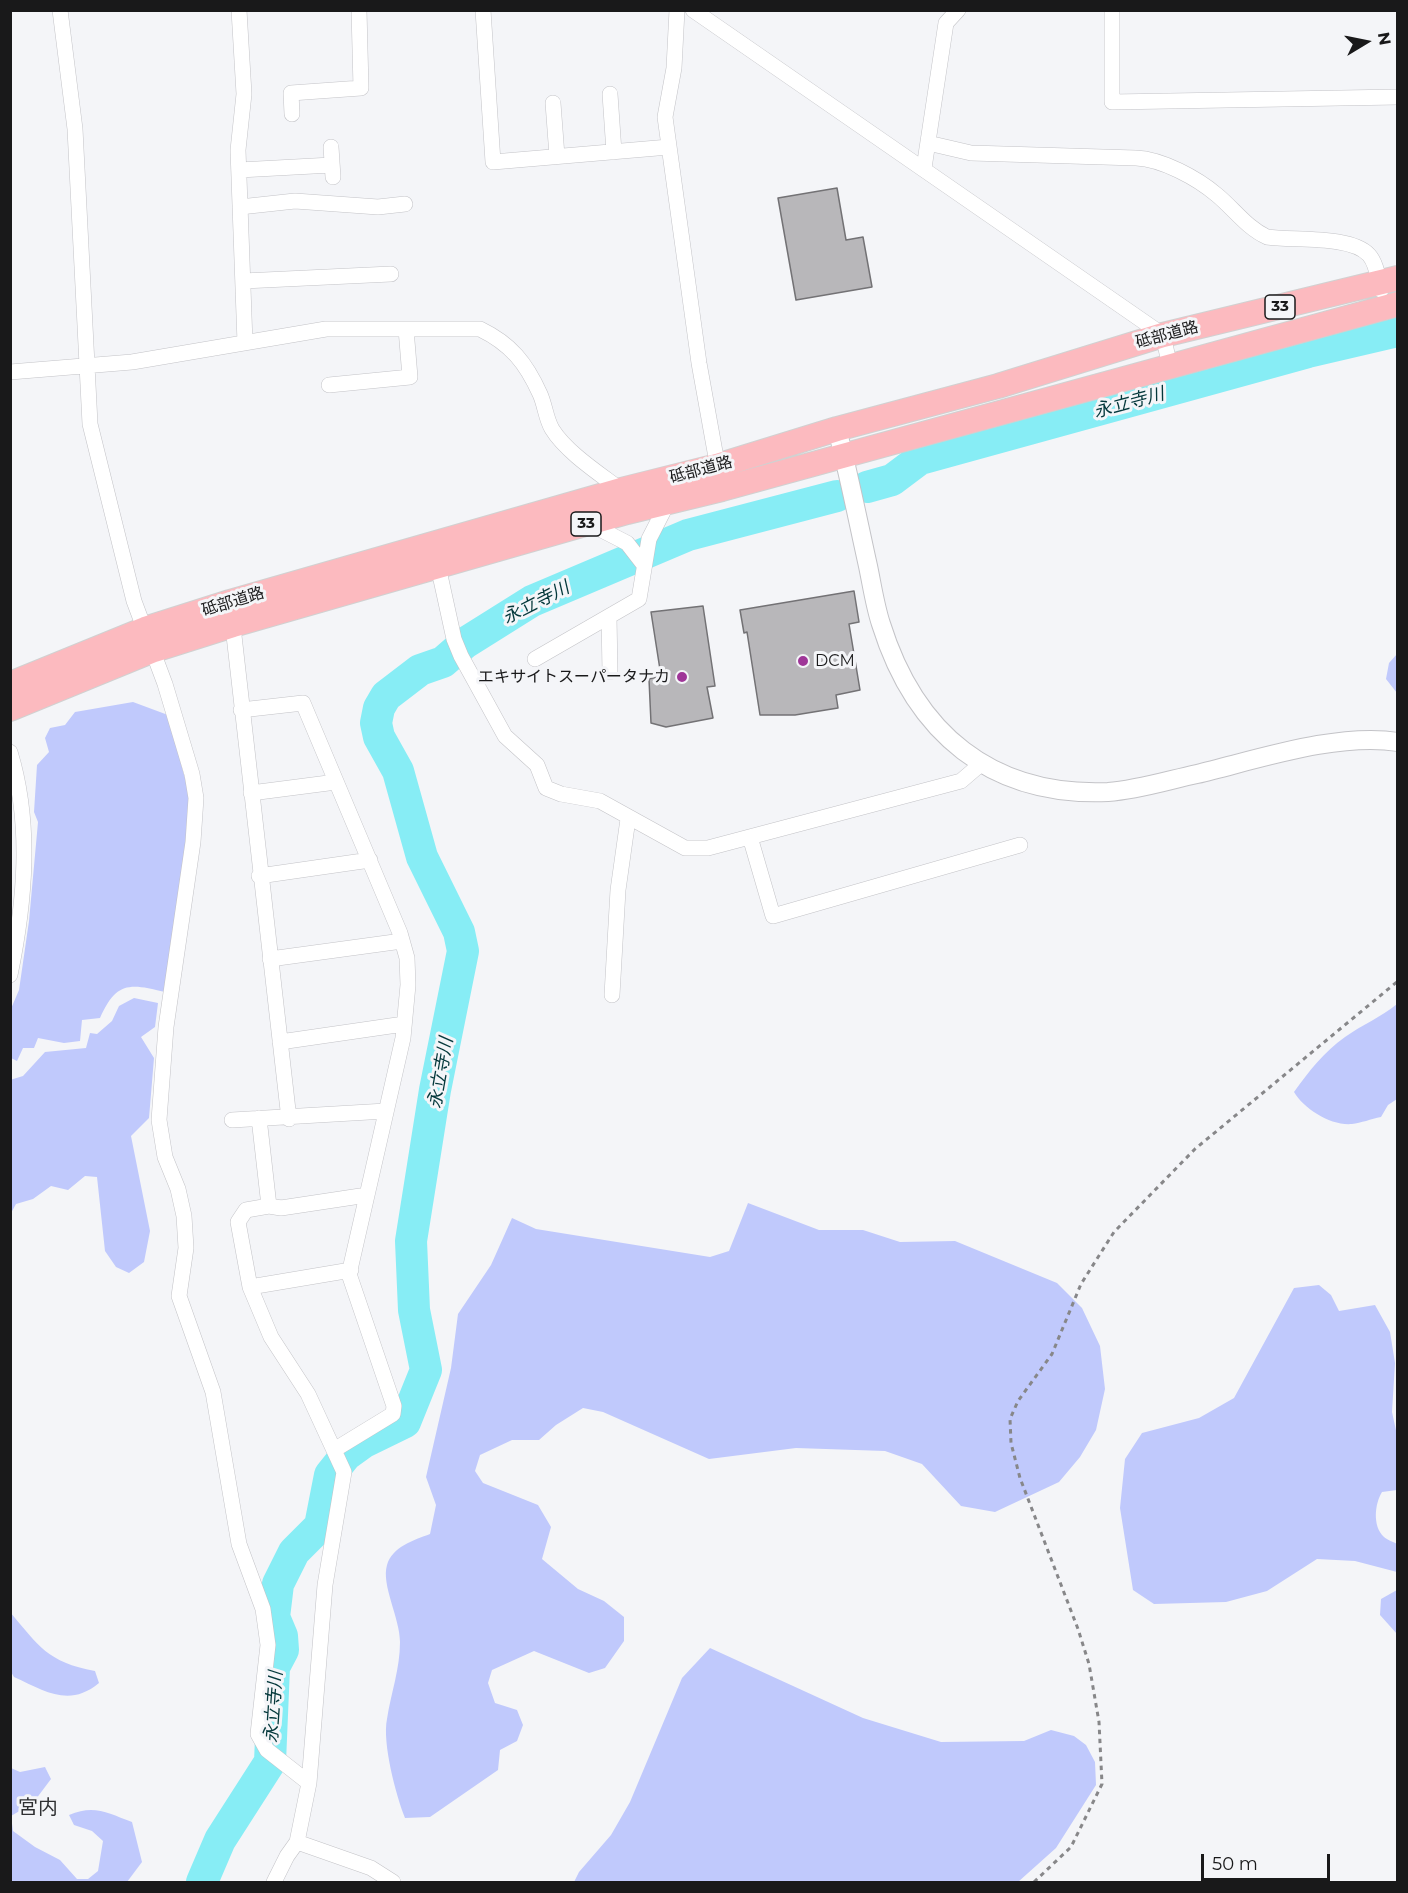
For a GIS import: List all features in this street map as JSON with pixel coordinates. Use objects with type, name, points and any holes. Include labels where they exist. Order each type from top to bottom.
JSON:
[{"type":"highway","name":"砥部道路","points":[[232,613],[438,566],[588,524],[624,501],[668,502],[837,429],[998,386],[1163,335],[1388,280]]},
{"type":"highway","name":"砥部道路","points":[[10,684],[232,613],[624,501],[720,478],[844,454],[1391,306]]},
{"type":"highway","name":"砥部道路","points":[[10,709],[150,640]]},
{"type":"street","points":[[60,10],[75,129],[90,424],[134,601],[150,640],[192,774],[196,798],[193,842],[166,1027],[159,1120],[165,1157],[178,1189],[184,1216],[186,1248],[179,1296],[213,1392],[239,1544],[263,1609],[268,1645],[258,1734],[267,1750],[309,1783]]},
{"type":"street","points":[[239,10],[244,94],[238,150],[245,343]]},
{"type":"street","points":[[292,114],[291,93],[362,88],[359,10]]},
{"type":"street","points":[[483,10],[493,162],[669,147]]},
{"type":"street","points":[[676,10],[674,68],[665,117],[699,363],[720,478]]},
{"type":"street","points":[[693,10],[1163,335],[1170,367]]},
{"type":"street","points":[[924,168],[946,23],[958,10]]},
{"type":"street","points":[[1112,10],[1113,102],[1398,97]]},
{"type":"street","points":[[610,94],[614,152]]},
{"type":"street","points":[[553,103],[557,156]]},
{"type":"street","points":[[928,143],[971,153],[1136,158],[1161,161],[1216,193],[1257,232],[1268,237],[1340,243],[1367,252],[1388,280],[1391,306]]},
{"type":"street","points":[[239,170],[332,171],[331,147]]},
{"type":"street","points":[[240,207],[295,201],[378,207],[405,204]]},
{"type":"street","points":[[243,281],[391,274]]},
{"type":"street","points":[[329,385],[410,377],[406,328]]},
{"type":"street","points":[[10,372],[86,367],[185,354],[326,329],[480,329],[501,339],[517,354],[540,395],[552,429],[624,501]]},
{"type":"street","points":[[837,429],[880,624],[902,675],[926,716],[960,750],[1004,776],[1057,790],[1110,792],[1335,742],[1384,740],[1398,742]]},
{"type":"street","points":[[535,659],[639,599],[649,539],[668,502]]},
{"type":"street","points":[[588,524],[627,543],[644,565]]},
{"type":"street","points":[[438,566],[454,639],[461,656],[505,735],[537,765],[546,788],[561,794],[600,801],[628,819],[659,831],[686,848],[708,848],[961,781],[982,763]]},
{"type":"street","points":[[232,613],[241,710],[289,1119]]},
{"type":"street","points":[[609,617],[610,672]]},
{"type":"street","points":[[241,710],[303,704],[370,860],[407,958],[408,985],[404,1024],[350,1274],[394,1406],[393,1414],[336,1453]]},
{"type":"street","points":[[10,752],[20,784],[25,843],[18,938],[10,975]]},
{"type":"street","points":[[251,793],[336,782]]},
{"type":"street","points":[[612,995],[618,890],[628,819]]},
{"type":"street","points":[[750,837],[773,916],[1020,846]]},
{"type":"street","points":[[260,876],[370,860]]},
{"type":"street","points":[[270,959],[402,941]]},
{"type":"street","points":[[280,1041],[404,1024]]},
{"type":"street","points":[[232,1120],[289,1119],[386,1112]]},
{"type":"street","points":[[259,1118],[269,1206]]},
{"type":"street","points":[[274,1882],[297,1842],[309,1783],[326,1586],[344,1472],[308,1394],[271,1337],[250,1287],[238,1222],[246,1210],[269,1206],[281,1208],[368,1195]]},
{"type":"street","points":[[250,1287],[351,1269]]},
{"type":"street","points":[[297,1842],[371,1868],[393,1882]]},
{"type":"path","points":[[1034,1882],[1071,1847],[1102,1784],[1099,1722],[1089,1664],[1078,1629],[1020,1478],[1011,1443],[1010,1419],[1018,1401],[1052,1354],[1081,1284],[1114,1232],[1195,1149],[1398,981]]},
{"type":"shaded area","points":[[1397,654],[1397,693],[1386,679],[1389,663]]},
{"type":"shaded area","points":[[133,702],[168,715],[190,797],[188,842],[165,992],[142,987],[125,988],[112,997],[100,1018],[82,1020],[80,1041],[64,1043],[38,1038],[34,1048],[23,1048],[17,1061],[11,1058],[10,1011],[19,990],[29,921],[38,822],[34,812],[37,765],[49,752],[45,738],[50,728],[65,725],[75,712]]},
{"type":"shaded area","points":[[134,998],[158,1003],[155,1027],[141,1037],[154,1058],[149,1118],[131,1136],[150,1231],[144,1262],[129,1273],[116,1267],[105,1251],[97,1177],[85,1176],[68,1190],[51,1186],[33,1199],[16,1204],[11,1213],[10,1080],[23,1076],[45,1052],[86,1048],[90,1033],[97,1034],[112,1021],[119,1006]]},
{"type":"shaded area","points":[[1397,1004],[1397,1099],[1388,1105],[1381,1117],[1344,1124],[1319,1115],[1304,1104],[1294,1092],[1317,1062],[1345,1037]]},
{"type":"shaded area","points":[[748,1203],[819,1230],[863,1230],[900,1242],[955,1241],[1057,1283],[1082,1308],[1100,1346],[1105,1389],[1096,1430],[1080,1457],[1059,1482],[995,1512],[961,1506],[922,1464],[885,1451],[796,1448],[709,1459],[603,1412],[583,1408],[556,1425],[539,1440],[512,1440],[480,1455],[475,1471],[483,1483],[538,1505],[551,1527],[542,1559],[578,1589],[604,1601],[624,1617],[624,1641],[605,1668],[589,1673],[534,1651],[492,1670],[488,1683],[495,1703],[517,1710],[523,1725],[517,1741],[500,1750],[498,1770],[430,1817],[405,1818],[394,1783],[386,1741],[387,1719],[397,1671],[400,1642],[388,1592],[386,1573],[387,1565],[394,1553],[430,1534],[436,1505],[426,1477],[451,1368],[458,1314],[491,1265],[512,1218],[536,1229],[710,1257],[729,1251]]},
{"type":"shaded area","points":[[1319,1285],[1331,1295],[1339,1311],[1375,1305],[1390,1332],[1395,1363],[1392,1412],[1397,1435],[1397,1490],[1382,1492],[1378,1502],[1376,1521],[1385,1538],[1397,1544],[1397,1572],[1355,1561],[1317,1559],[1267,1591],[1226,1602],[1154,1604],[1133,1590],[1120,1508],[1125,1459],[1142,1433],[1199,1418],[1234,1398],[1294,1288]]},
{"type":"shaded area","points":[[1397,1590],[1397,1634],[1380,1615],[1381,1599]]},
{"type":"shaded area","points":[[10,1612],[45,1651],[66,1663],[95,1671],[99,1683],[77,1695],[67,1696],[47,1692],[14,1677],[11,1672]]},
{"type":"shaded area","points":[[710,1648],[863,1718],[941,1742],[1024,1741],[1051,1730],[1074,1736],[1086,1745],[1095,1762],[1096,1785],[1056,1848],[1018,1882],[574,1882],[579,1872],[611,1835],[630,1802],[682,1678]]},
{"type":"shaded area","points":[[45,1767],[51,1779],[33,1803],[11,1816],[11,1768],[20,1772]]},
{"type":"shaded area","points":[[101,1811],[132,1822],[142,1862],[127,1882],[11,1882],[11,1816],[13,1831],[35,1847],[60,1860],[77,1879],[88,1879],[98,1871],[103,1841],[92,1831],[74,1825],[69,1815],[78,1812]]},
{"type":"building","points":[[837,188],[846,240],[863,237],[872,287],[796,300],[778,198]]},
{"type":"building","name":"DCM","points":[[854,591],[859,622],[849,624],[860,690],[836,695],[838,708],[795,715],[760,715],[747,632],[744,633],[740,610]]},
{"type":"building","points":[[703,606],[715,686],[707,687],[713,718],[666,727],[651,723],[649,679],[661,676],[651,612]]},
{"type":"waterway","name":"永立寺川","points":[[867,487],[892,480],[920,459],[1308,352],[1398,331]]},
{"type":"waterway","name":"永立寺川","points":[[202,1882],[220,1840],[270,1762],[274,1667],[283,1650],[282,1636],[274,1617],[278,1584],[294,1552],[320,1526],[330,1475],[346,1455],[364,1442],[405,1422],[426,1370],[414,1310],[411,1241],[435,1090],[463,951],[459,932],[422,857],[398,771],[379,737],[376,723],[379,708],[386,696],[420,670],[443,662],[465,643],[532,601],[688,535],[837,496]]},
{"type":"place","name":"DCM","points":[[803,661]]},
{"type":"place","name":"エキサイトスーパータナカ","points":[[682,677]]},
{"type":"district","name":"宮内","points":[[38,1808]]}]
